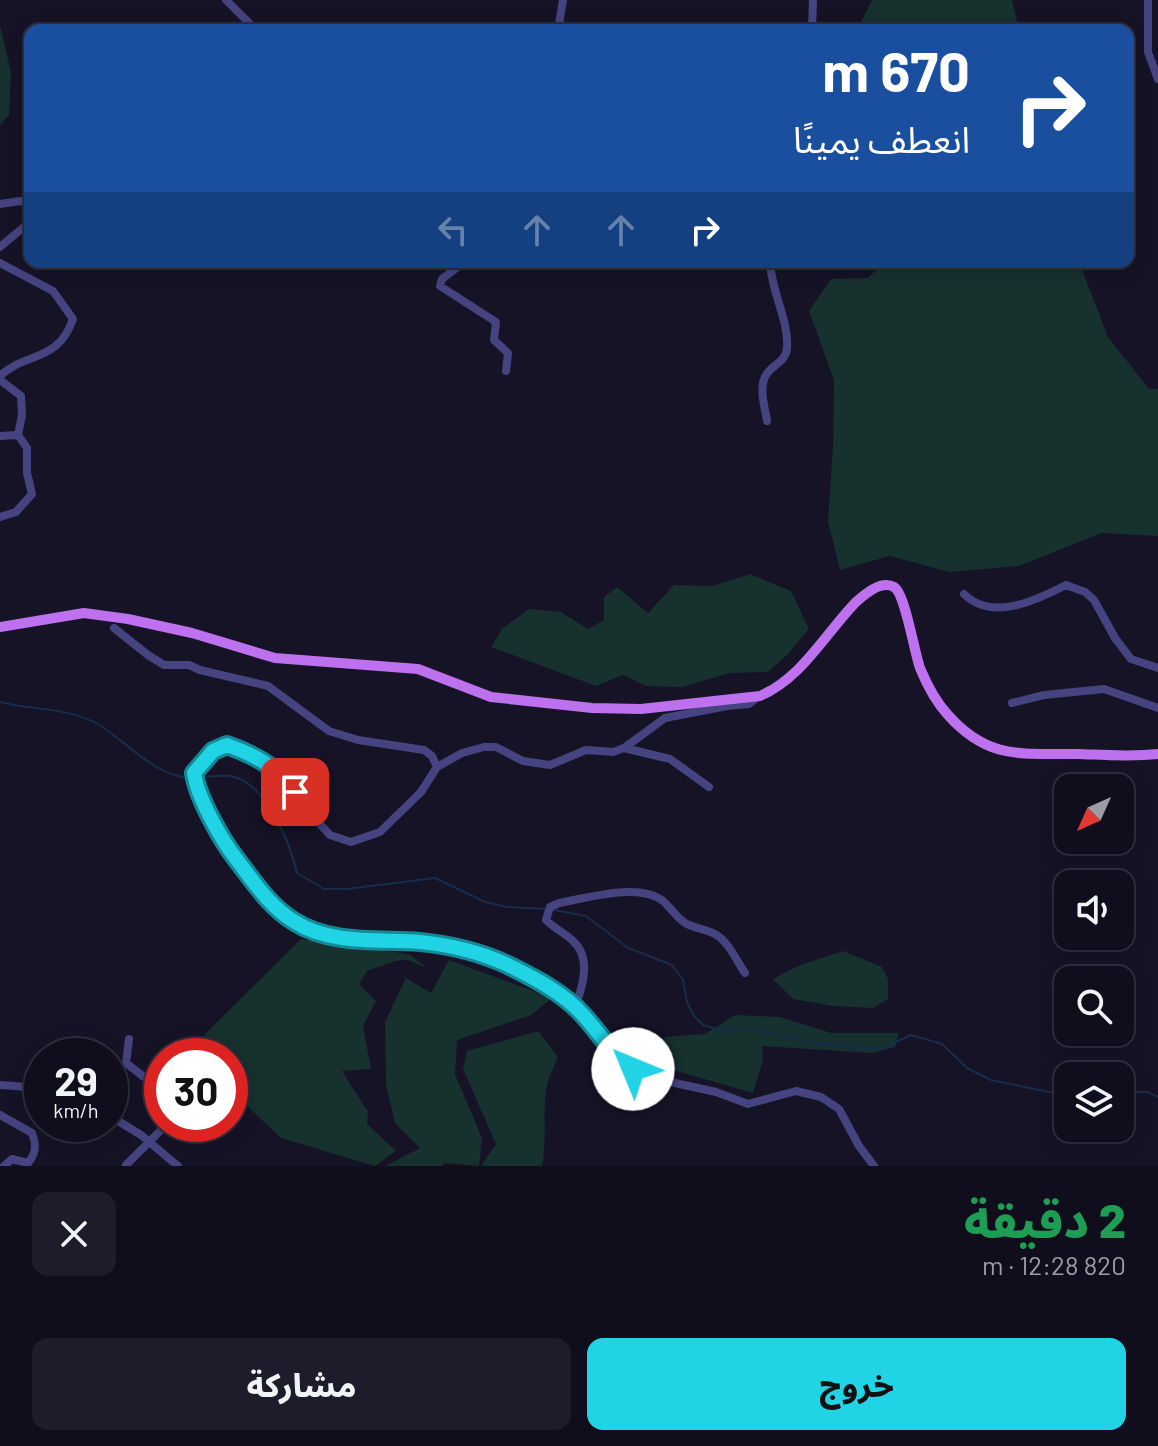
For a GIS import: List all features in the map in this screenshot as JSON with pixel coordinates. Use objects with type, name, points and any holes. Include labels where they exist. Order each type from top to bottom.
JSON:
[{"type":"main road","points":[[0,627],[84,613],[192,633],[275,658],[418,669],[491,697],[592,708],[641,709],[760,696],[792,676],[866,593],[888,585],[899,591],[903,598],[910,637],[933,694],[947,714],[979,741],[1000,751],[1022,755],[1123,757],[1158,754]]},
{"type":"street","points":[[226,0],[249,24]]},
{"type":"street","points":[[559,24],[563,0]]},
{"type":"street","points":[[812,24],[813,0]]},
{"type":"street","points":[[1148,0],[1148,52],[1158,79]]},
{"type":"street","points":[[0,204],[24,202]]},
{"type":"street","points":[[0,247],[24,227]]},
{"type":"street","points":[[0,263],[53,291],[73,319],[63,338],[51,350],[0,378],[21,396],[22,415],[18,435],[27,448],[27,473],[32,494],[16,512],[0,517]]},
{"type":"street","points":[[456,268],[442,279],[440,286],[496,322],[494,340],[508,353],[506,371]]},
{"type":"street","points":[[767,421],[762,389],[764,379],[786,357],[788,344],[771,268]]},
{"type":"street","points":[[0,436],[18,435]]},
{"type":"street","points":[[964,594],[973,602],[988,606],[1023,605],[1066,585],[1085,592],[1101,610],[1112,634],[1128,656],[1158,668]]},
{"type":"street","points":[[0,619],[14,625]]},
{"type":"street","points":[[114,628],[164,665],[189,665],[268,686],[329,731],[358,740],[424,750],[432,756],[437,767]]},
{"type":"street","points":[[1012,703],[1044,695],[1104,689],[1158,708]]},
{"type":"street","points":[[760,696],[749,704],[665,718],[624,748],[613,752],[586,750],[550,765],[523,761],[496,747],[462,753],[437,767],[421,792],[395,820],[380,832],[351,842],[330,835],[305,808],[283,776],[246,752],[227,745],[213,751],[194,773],[195,786],[232,853],[268,900],[293,922],[330,935],[467,949],[534,978],[575,1007],[621,1059],[648,1077],[716,1092],[748,1104],[796,1091],[821,1097],[839,1109],[874,1166]]},
{"type":"street","points":[[624,748],[670,759],[709,787]]},
{"type":"street","points":[[575,1007],[584,976],[585,958],[575,942],[546,920],[550,907],[626,891],[642,892],[662,900],[687,924],[717,935],[728,945],[745,973]]},
{"type":"street","points":[[129,1039],[126,1063],[144,1077]]},
{"type":"street","points":[[0,1085],[24,1087]]},
{"type":"street","points":[[0,1115],[32,1133],[35,1141],[33,1157],[28,1163],[12,1159],[4,1166]]},
{"type":"street","points":[[126,1165],[148,1142]]},
{"type":"street","points":[[150,1142],[178,1166]]},
{"type":"street","points":[[159,1166],[167,1158]]},
{"type":"green space","points":[[872,0],[1012,0],[1018,24],[860,24]]},
{"type":"green space","points":[[0,26],[11,72],[9,115],[0,125]]},
{"type":"green space","points":[[878,268],[1081,268],[1108,337],[1149,389],[1158,389],[1158,536],[1101,533],[1019,566],[949,572],[890,556],[840,570],[828,521],[834,380],[809,311],[831,279],[868,278]]},
{"type":"green space","points":[[750,574],[791,591],[809,629],[768,672],[729,673],[683,687],[646,686],[623,675],[596,686],[491,647],[502,629],[529,609],[561,612],[588,629],[604,620],[604,597],[617,587],[648,613],[674,585],[712,586]]},
{"type":"green space","points":[[301,939],[410,955],[427,968],[408,960],[395,961],[367,971],[359,984],[376,1001],[363,1026],[371,1069],[342,1071],[368,1112],[367,1124],[396,1151],[375,1166],[281,1138],[248,1107],[248,1038],[201,1038]]},
{"type":"green space","points":[[843,951],[882,967],[888,979],[888,999],[873,1008],[793,999],[773,979],[798,966]]},
{"type":"green space","points":[[449,960],[552,998],[531,1015],[457,1040],[455,1074],[482,1138],[479,1166],[444,1163],[443,1166],[386,1166],[420,1148],[395,1123],[386,1085],[385,1022],[406,978],[431,993]]},
{"type":"green space","points":[[735,1015],[780,1017],[831,1033],[899,1033],[895,1047],[872,1053],[762,1046],[763,1060],[753,1093],[659,1066],[665,1037],[705,1034]]},
{"type":"green space","points":[[538,1031],[558,1057],[546,1092],[542,1166],[481,1166],[496,1144],[463,1069],[467,1051]]},
{"type":"waterway","points":[[0,702],[65,712],[89,720],[155,766],[191,778]]},
{"type":"waterway","points":[[198,777],[230,776],[243,780],[254,789],[282,830],[297,873],[324,889],[435,878],[485,902],[507,907],[547,909]]},
{"type":"waterway","points":[[554,910],[586,916],[628,948],[672,965],[683,980],[687,1002],[694,1016],[703,1025],[720,1030],[745,1028],[821,1044],[868,1049],[882,1048],[911,1035],[942,1044],[967,1068],[991,1080],[1054,1092]]},
{"type":"waterway","points":[[1134,1092],[1147,1092],[1158,1097]]},
{"type":"route","points":[[295,792],[283,776],[265,762],[227,745],[213,751],[194,773],[195,786],[224,841],[268,900],[293,922],[330,935],[467,949],[505,964],[534,978],[575,1007],[614,1053],[633,1069]]}]
